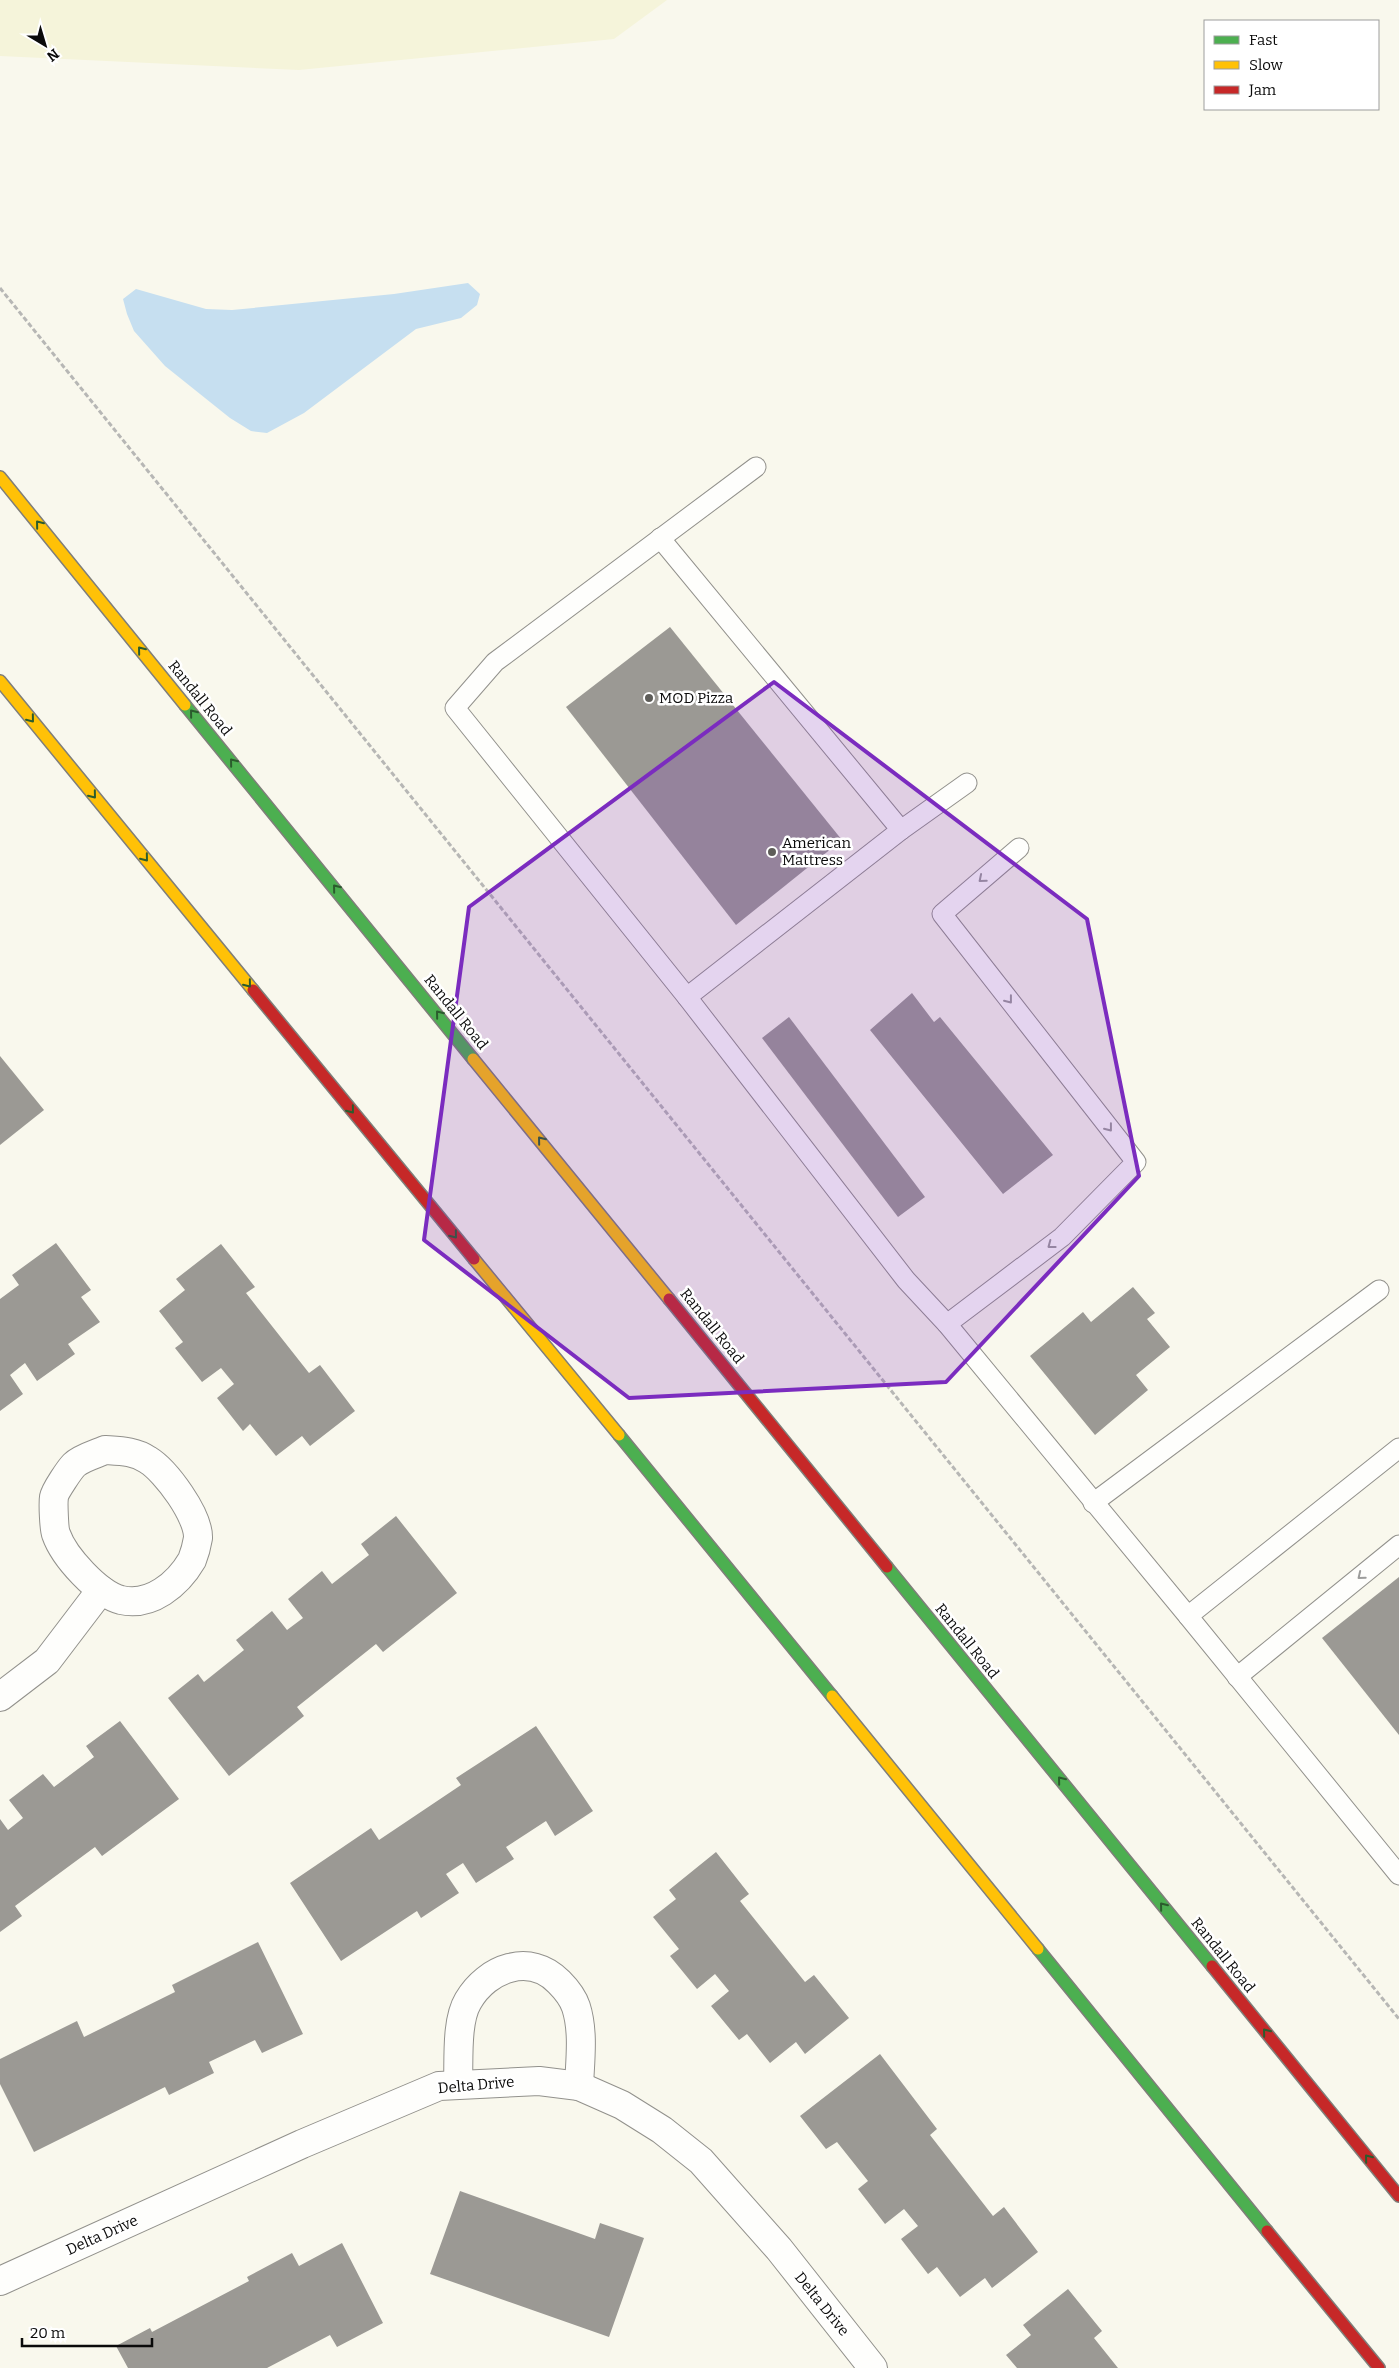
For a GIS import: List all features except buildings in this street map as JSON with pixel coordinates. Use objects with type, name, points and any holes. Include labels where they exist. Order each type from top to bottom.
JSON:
[{"type":"main road","name":"Randall Road","points":[[0,477],[1399,2196]]},
{"type":"main road","points":[[0,682],[730,1571],[1379,2368]]},
{"type":"street","points":[[105,1450],[130,1452],[149,1460],[175,1486],[192,1516],[198,1537],[192,1559],[176,1581],[158,1596],[139,1601],[121,1600],[101,1590],[75,1565],[56,1534],[54,1496],[75,1464],[105,1450]]},
{"type":"street","points":[[0,1697],[47,1661],[101,1590]]},
{"type":"street","points":[[458,2084],[462,2016],[467,2001],[492,1974],[508,1967],[525,1965],[542,1969],[556,1978],[567,1990],[576,2006],[581,2029],[579,2086]]},
{"type":"street","name":"Delta Drive","points":[[0,2281],[302,2144],[439,2086],[539,2081],[579,2086],[630,2110],[662,2130],[702,2161],[779,2249],[873,2368]]},
{"type":"lane","points":[[756,467],[495,662],[455,708],[687,997],[906,1280],[947,1324],[1399,1875]]},
{"type":"lane","points":[[660,538],[901,830]]},
{"type":"lane","points":[[687,997],[901,830],[967,783]]},
{"type":"lane","points":[[947,1324],[1062,1237],[1136,1162],[942,914],[1019,848]]},
{"type":"lane","points":[[1093,1503],[1379,1290]]},
{"type":"lane","points":[[1188,1616],[1399,1448]]},
{"type":"lane","points":[[1237,1677],[1399,1545]]},
{"type":"path","points":[[0,288],[1399,2019]]},
{"type":"highlighted area","points":[[774,682],[1087,919],[1139,1176],[946,1382],[629,1398],[424,1240],[469,907]]},
{"type":"green space","points":[[0,0],[667,0],[614,39],[299,70],[0,56]]},
{"type":"water","points":[[468,283],[480,294],[477,305],[461,318],[416,329],[304,413],[267,433],[251,431],[230,418],[165,366],[134,331],[123,299],[136,289],[206,309],[232,310],[394,294]]},
{"type":"traffic: fast","points":[[185,705],[473,1059]]},
{"type":"traffic: fast","points":[[619,1435],[832,1696]]},
{"type":"traffic: fast","points":[[887,1567],[1212,1966]]},
{"type":"traffic: fast","points":[[1038,1949],[1267,2231]]},
{"type":"traffic: slow","points":[[0,477],[185,705]]},
{"type":"traffic: slow","points":[[0,681],[253,990]]},
{"type":"traffic: slow","points":[[473,1059],[669,1299]]},
{"type":"traffic: slow","points":[[474,1259],[619,1435]]},
{"type":"traffic: slow","points":[[832,1696],[1038,1949]]},
{"type":"traffic: jam","points":[[253,990],[474,1259]]},
{"type":"traffic: jam","points":[[669,1299],[887,1567]]},
{"type":"traffic: jam","points":[[1212,1966],[1399,2196]]},
{"type":"traffic: jam","points":[[1267,2231],[1379,2368]]},
{"type":"place","name":"MOD Pizza","points":[[649,698]]},
{"type":"place","name":"American Mattress","points":[[772,852]]}]
